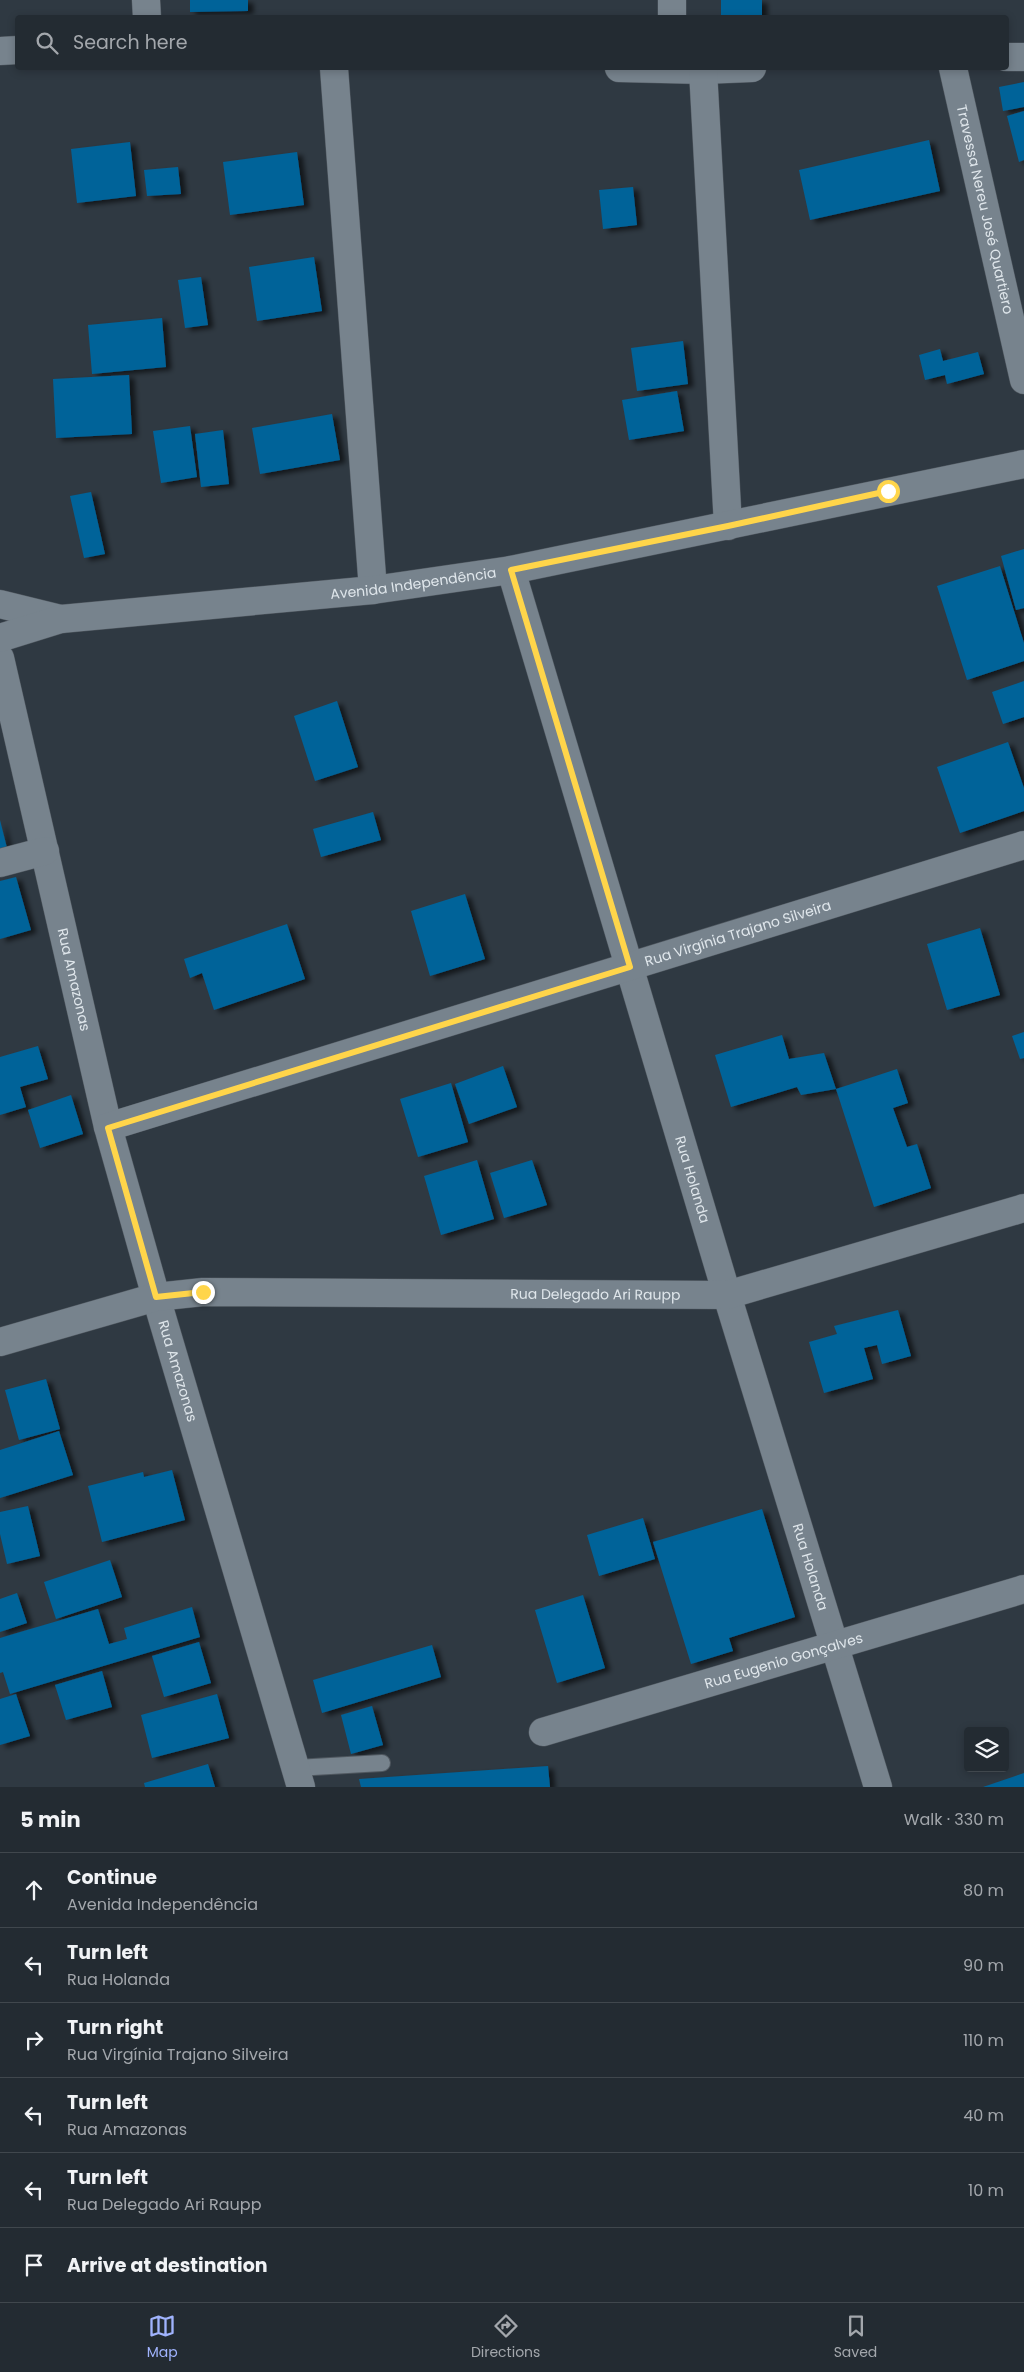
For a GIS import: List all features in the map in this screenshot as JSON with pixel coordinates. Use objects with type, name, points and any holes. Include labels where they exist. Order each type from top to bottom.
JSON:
[{"type":"street","points":[[146,0],[147,15]]},
{"type":"street","points":[[672,0],[672,15]]},
{"type":"street","points":[[0,51],[15,50]]},
{"type":"street","points":[[1009,57],[1024,57]]},
{"type":"street","points":[[334,70],[373,590]]},
{"type":"street","points":[[703,70],[728,526]]},
{"type":"street","name":"Travessa Nereu José Quartiero","points":[[953,70],[1024,380]]},
{"type":"street","name":"Avenida Independência","points":[[0,638],[61,619],[373,590],[511,570],[1024,464]]},
{"type":"street","name":"Rua Holanda","points":[[511,570],[727,1296],[878,1787]]},
{"type":"street","name":"Avenida Independência","points":[[0,604],[61,619]]},
{"type":"street","name":"Rua Amazonas","points":[[0,658],[108,1128],[298,1777]]},
{"type":"street","name":"Rua Virgínia Trajano Silveira","points":[[108,1128],[1024,845]]},
{"type":"street","points":[[0,863],[45,851]]},
{"type":"street","name":"Rua Delegado Ari Raupp","points":[[0,1342],[156,1297],[203,1292],[727,1296],[1024,1208]]},
{"type":"street","name":"Rua Eugenio Gonçalves","points":[[543,1732],[836,1646],[1024,1588]]},
{"type":"lane","points":[[298,1777],[382,1763]]},
{"type":"building","points":[[190,0],[248,0],[248,11],[190,12]]},
{"type":"building","points":[[721,0],[762,0],[762,15],[721,15]]},
{"type":"building","points":[[1024,82],[1024,107],[1003,111],[999,87]]},
{"type":"building","points":[[1024,111],[1024,160],[1019,162],[1007,116]]},
{"type":"building","points":[[929,140],[940,191],[810,220],[799,170]]},
{"type":"building","points":[[130,142],[136,196],[77,203],[71,149]]},
{"type":"building","points":[[297,152],[304,205],[230,215],[223,162]]},
{"type":"building","points":[[178,167],[181,194],[147,196],[144,170]]},
{"type":"building","points":[[633,187],[637,225],[603,229],[599,190]]},
{"type":"building","points":[[314,257],[322,311],[257,321],[249,267]]},
{"type":"building","points":[[201,277],[208,325],[185,328],[178,280]]},
{"type":"building","points":[[162,318],[166,367],[92,374],[88,325]]},
{"type":"building","points":[[683,341],[688,384],[637,391],[631,348]]},
{"type":"building","points":[[940,349],[943,361],[978,352],[984,374],[947,384],[945,375],[925,380],[919,355]]},
{"type":"building","points":[[129,375],[132,434],[56,438],[53,379]]},
{"type":"building","points":[[677,391],[684,431],[629,440],[622,400]]},
{"type":"building","points":[[332,414],[340,460],[260,474],[252,428]]},
{"type":"building","points":[[190,426],[197,477],[161,483],[153,431]]},
{"type":"building","points":[[223,430],[229,484],[201,487],[195,434]]},
{"type":"building","points":[[91,492],[105,554],[84,558],[70,496]]},
{"type":"building","points":[[1024,549],[1024,608],[1016,610],[1001,556]]},
{"type":"building","points":[[1000,566],[1024,643],[1024,661],[967,680],[937,586]]},
{"type":"building","points":[[1024,681],[1024,717],[1003,724],[992,692]]},
{"type":"building","points":[[337,701],[358,767],[315,781],[294,716]]},
{"type":"building","points":[[1008,742],[1024,788],[1024,811],[960,833],[937,767]]},
{"type":"building","points":[[373,812],[381,840],[321,857],[313,829]]},
{"type":"building","points":[[0,820],[8,852],[0,854]]},
{"type":"building","points":[[16,877],[31,930],[0,939],[0,881]]},
{"type":"building","points":[[465,894],[485,959],[430,976],[411,911]]},
{"type":"building","points":[[287,924],[305,979],[214,1010],[202,973],[190,978],[184,959]]},
{"type":"building","points":[[980,928],[1000,995],[947,1010],[927,944]]},
{"type":"building","points":[[1024,1032],[1024,1058],[1020,1059],[1012,1036]]},
{"type":"building","points":[[782,1035],[789,1059],[824,1053],[836,1089],[801,1095],[797,1087],[731,1107],[715,1055]]},
{"type":"building","points":[[38,1046],[48,1079],[20,1087],[26,1107],[0,1115],[0,1057]]},
{"type":"building","points":[[503,1066],[517,1107],[469,1124],[455,1084]]},
{"type":"building","points":[[897,1069],[908,1103],[893,1108],[907,1147],[917,1144],[931,1188],[874,1207],[836,1089]]},
{"type":"building","points":[[451,1083],[468,1142],[418,1157],[400,1099]]},
{"type":"building","points":[[71,1095],[83,1134],[40,1148],[28,1110]]},
{"type":"building","points":[[477,1160],[494,1219],[441,1235],[424,1176]]},
{"type":"building","points":[[532,1160],[547,1205],[504,1218],[490,1173]]},
{"type":"building","points":[[898,1310],[911,1356],[882,1364],[877,1345],[864,1348],[873,1379],[824,1393],[809,1342],[837,1334],[834,1326]]},
{"type":"building","points":[[46,1379],[60,1429],[19,1440],[5,1390]]},
{"type":"building","points":[[59,1431],[73,1475],[0,1498],[0,1450]]},
{"type":"building","points":[[172,1470],[185,1520],[102,1542],[88,1486],[143,1472],[144,1477]]},
{"type":"building","points":[[28,1506],[40,1556],[7,1564],[0,1534],[0,1512]]},
{"type":"building","points":[[762,1509],[795,1617],[729,1638],[733,1651],[691,1664],[653,1542]]},
{"type":"building","points":[[643,1518],[655,1559],[599,1576],[587,1535]]},
{"type":"building","points":[[110,1560],[122,1597],[56,1619],[44,1582]]},
{"type":"building","points":[[17,1593],[27,1623],[0,1632],[0,1599]]},
{"type":"building","points":[[583,1595],[605,1668],[557,1683],[535,1610]]},
{"type":"building","points":[[192,1607],[200,1637],[10,1694],[3,1672],[0,1673],[0,1638],[98,1609],[109,1644],[127,1639],[124,1628]]},
{"type":"building","points":[[199,1642],[211,1683],[164,1697],[152,1656]]},
{"type":"building","points":[[432,1645],[441,1677],[322,1713],[313,1680]]},
{"type":"building","points":[[102,1671],[112,1707],[66,1720],[55,1685]]},
{"type":"building","points":[[16,1694],[30,1736],[0,1745],[0,1699]]},
{"type":"building","points":[[217,1694],[229,1738],[152,1758],[141,1715]]},
{"type":"building","points":[[372,1706],[383,1745],[351,1754],[341,1715]]},
{"type":"building","points":[[208,1764],[215,1787],[145,1787],[144,1783]]},
{"type":"building","points":[[548,1766],[550,1787],[361,1787],[359,1779]]},
{"type":"building","points":[[1024,1773],[1024,1787],[983,1787]]},
{"type":"route","points":[[203,1292],[156,1297],[108,1128],[630,967],[511,570],[888,491]]}]
